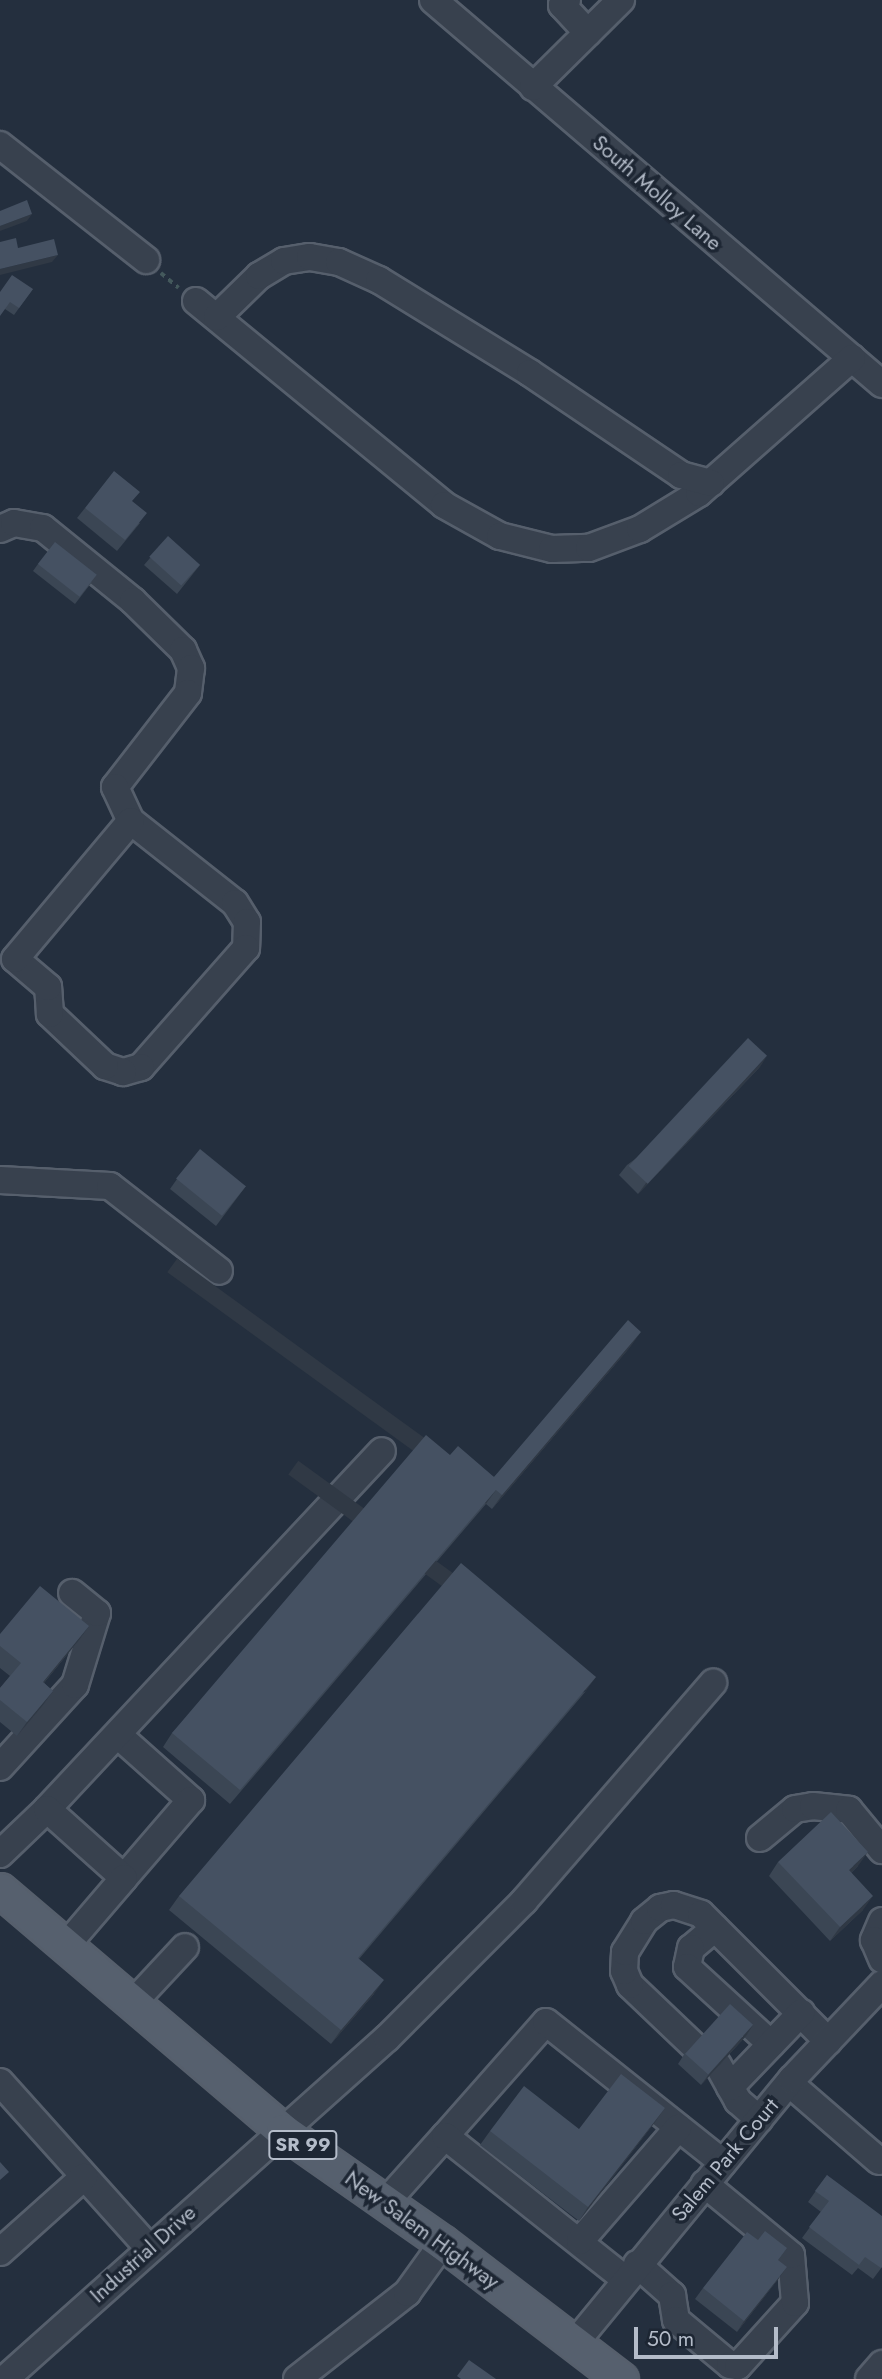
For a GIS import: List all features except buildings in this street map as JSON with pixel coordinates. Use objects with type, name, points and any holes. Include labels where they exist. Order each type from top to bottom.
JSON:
[{"type":"main road","name":"New Salem Highway","points":[[0,1891],[131,2005],[283,2131],[443,2243],[621,2379]]},
{"type":"street","name":"South Molloy Lane","points":[[433,0],[882,384]]},
{"type":"street","points":[[567,0],[562,5],[588,33]]},
{"type":"street","points":[[533,88],[621,0]]},
{"type":"street","points":[[0,145],[146,260]]},
{"type":"street","points":[[217,317],[259,276],[284,261],[310,257],[339,262],[379,280],[530,373],[681,475],[711,483]]},
{"type":"street","points":[[196,301],[444,505],[499,537],[552,549],[589,548],[640,529],[711,483],[852,358]]},
{"type":"street","points":[[0,529],[14,523],[43,528],[133,601],[183,650],[191,668],[188,693],[115,787],[131,821],[236,903],[247,922],[246,948],[226,975],[141,1067],[122,1072],[105,1066],[50,1014],[48,987],[7,962],[131,821]]},
{"type":"street","points":[[0,1180],[110,1186],[219,1271]]},
{"type":"street","points":[[0,1854],[118,1735],[382,1451]]},
{"type":"street","points":[[0,1766],[75,1685],[97,1613],[72,1593]]},
{"type":"street","name":"Industrial Drive","points":[[5,2379],[387,2038],[524,1901],[713,1683]]},
{"type":"street","points":[[64,1948],[191,1800],[118,1735]]},
{"type":"street","points":[[760,1838],[795,1809],[813,1806],[849,1810],[882,1850]]},
{"type":"street","points":[[47,1809],[124,1878]]},
{"type":"street","points":[[693,2045],[630,1985],[625,1952],[644,1921],[660,1908],[674,1905],[692,1911],[708,1933],[801,2013],[828,2041]]},
{"type":"street","points":[[882,1921],[874,1940],[882,1959]]},
{"type":"street","points":[[708,1933],[686,1957],[687,1967],[772,2044]]},
{"type":"street","points":[[131,2005],[185,1947]]},
{"type":"street","name":"Salem Park Court","points":[[575,2343],[789,2083],[882,1984]]},
{"type":"street","points":[[759,2119],[724,2076],[772,2044],[801,2013]]},
{"type":"street","points":[[385,2203],[546,2022],[723,2163]]},
{"type":"street","points":[[0,2082],[149,2248]]},
{"type":"street","points":[[789,2083],[878,2161]]},
{"type":"street","points":[[580,2241],[678,2128]]},
{"type":"street","points":[[444,2136],[580,2241],[672,2295],[676,2320],[730,2365],[738,2366],[795,2303],[791,2255],[705,2184]]},
{"type":"street","points":[[0,2252],[84,2177]]},
{"type":"street","points":[[297,2379],[407,2293],[443,2243]]},
{"type":"street","points":[[869,2379],[882,2364]]},
{"type":"path","points":[[146,260],[196,301]]}]
